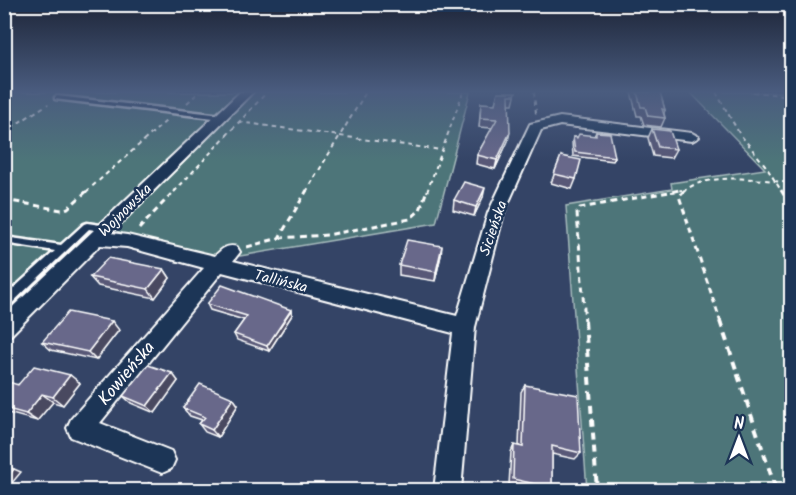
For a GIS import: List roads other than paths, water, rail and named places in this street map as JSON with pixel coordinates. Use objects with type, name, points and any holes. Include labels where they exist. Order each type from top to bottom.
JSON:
[{"type":"street","name":"Wojnowska","points":[[4,329],[97,231],[200,140],[222,117]]},
{"type":"street","name":"Sicieńska","points":[[448,490],[464,327],[496,213],[535,127],[560,121],[692,137]]},
{"type":"street","name":"Tallińska","points":[[97,231],[127,242],[224,258],[464,327]]},
{"type":"street","name":"Kowieńska","points":[[162,460],[80,428],[224,258]]},
{"type":"lane","points":[[200,115],[222,117]]},
{"type":"lane","points":[[4,304],[64,249],[97,231]]},
{"type":"lane","points":[[4,240],[64,249]]}]
